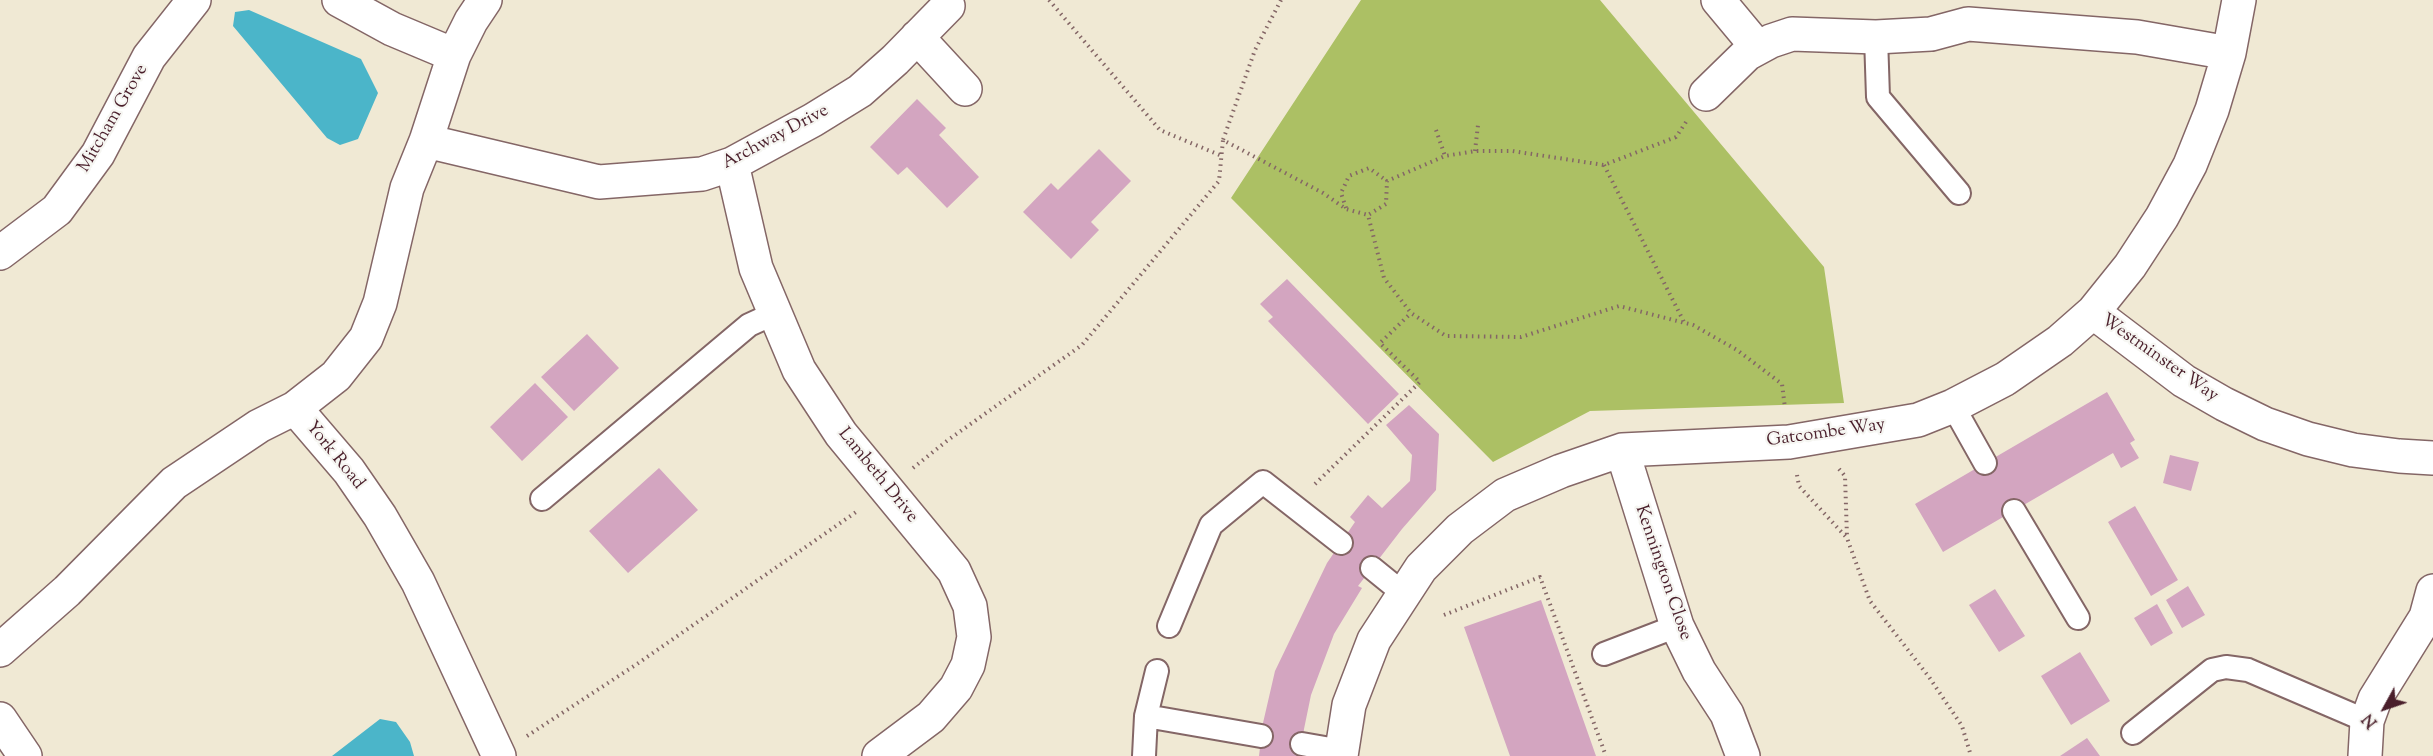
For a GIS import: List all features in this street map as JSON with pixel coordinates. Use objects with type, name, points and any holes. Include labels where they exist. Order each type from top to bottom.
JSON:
[{"type":"street","name":"Mitcham Grove","points":[[0,253],[57,210],[98,154],[149,57],[194,0]]},
{"type":"street","points":[[339,0],[392,29],[454,55]]},
{"type":"street","name":"York Road","points":[[485,0],[471,21],[454,55],[426,141],[407,188],[380,303],[366,338],[336,376],[295,408],[349,471],[380,516],[417,582],[498,755]]},
{"type":"street","points":[[1718,0],[1758,48]]},
{"type":"street","name":"Gatcombe Way","points":[[1341,754],[1349,705],[1374,640],[1421,568],[1460,529],[1505,495],[1561,471],[1622,450],[1789,442],[1918,420],[1953,406],[2005,379],[2060,341],[2093,312],[2130,266],[2179,186],[2212,110],[2229,53],[2239,0]]},
{"type":"street","name":"Archway Drive","points":[[426,141],[599,182],[702,174],[732,164],[813,120],[860,91],[895,60],[948,6]]},
{"type":"street","points":[[1706,94],[1747,54],[1792,34],[1876,37],[1931,34],[1968,12],[2229,53]]},
{"type":"street","points":[[918,37],[965,89]]},
{"type":"street","name":"Lambeth Drive","points":[[732,164],[756,268],[773,314],[799,370],[841,434],[954,571],[970,606],[974,637],[968,665],[956,688],[931,717],[879,756]]},
{"type":"street","name":"Westminster Way","points":[[2093,312],[2184,381],[2265,424],[2308,439],[2353,450],[2433,458]]},
{"type":"street","points":[[0,650],[67,591],[174,483],[259,426],[295,408]]},
{"type":"street","name":"Kennington Close","points":[[1622,450],[1677,626],[1699,671],[1728,714],[1743,756]]},
{"type":"street","points":[[2365,756],[2367,721],[2375,699],[2431,609]]},
{"type":"street","points":[[0,719],[25,756]]},
{"type":"lane","points":[[1876,37],[1878,97],[1959,193]]},
{"type":"lane","points":[[543,500],[749,325],[773,314]]},
{"type":"lane","points":[[1953,406],[1985,463]]},
{"type":"lane","points":[[1169,626],[1211,525],[1263,482],[1341,543]]},
{"type":"lane","points":[[2014,511],[2078,618]]},
{"type":"lane","points":[[1372,568],[1404,594]]},
{"type":"lane","points":[[1604,654],[1677,626]]},
{"type":"lane","points":[[2133,733],[2212,669],[2226,667],[2248,670],[2367,721]]},
{"type":"lane","points":[[1144,756],[1146,717],[1156,671]]},
{"type":"lane","points":[[1146,717],[1261,736]]},
{"type":"lane","points":[[1302,744],[1341,754]]},
{"type":"path","points":[[1049,0],[1160,130],[1222,156]]},
{"type":"path","points":[[905,474],[948,440],[1082,345],[1219,181],[1223,140],[1255,50],[1281,0]]},
{"type":"path","points":[[1475,151],[1478,125]]},
{"type":"path","points":[[1436,130],[1445,156]]},
{"type":"path","points":[[1387,181],[1445,156],[1475,151],[1512,151],[1604,165],[1676,137]]},
{"type":"path","points":[[1223,140],[1323,193],[1346,209],[1368,215],[1386,204],[1387,181]]},
{"type":"path","points":[[1604,165],[1684,322]]},
{"type":"path","points":[[1346,209],[1341,193],[1349,176],[1370,168],[1387,181]]},
{"type":"path","points":[[1368,215],[1384,278],[1411,313],[1446,336],[1521,338],[1619,306],[1693,325],[1737,350],[1782,384],[1786,413]]},
{"type":"path","points":[[1293,505],[1420,382],[1380,344],[1411,313]]},
{"type":"path","points":[[1839,468],[1845,476],[1847,538],[1870,601],[1929,677],[1962,726],[1971,756]]},
{"type":"path","points":[[1796,470],[1799,486],[1847,538]]},
{"type":"path","points":[[498,755],[637,664],[867,505]]},
{"type":"path","points":[[1444,615],[1540,577],[1606,756]]},
{"type":"green space","points":[[1361,0],[1600,0],[1824,267],[1844,403],[1590,411],[1493,462],[1231,198]]},
{"type":"water","points":[[249,10],[361,59],[378,93],[358,139],[340,145],[327,138],[233,26],[235,12]]},
{"type":"water","points":[[380,719],[396,722],[410,742],[414,756],[332,756]]},
{"type":"building","points":[[917,99],[946,128],[939,135],[979,177],[947,208],[907,167],[898,175],[870,147]]},
{"type":"building","points":[[1099,149],[1131,181],[1091,222],[1099,230],[1071,259],[1023,212],[1051,183],[1058,190]]},
{"type":"building","points":[[1287,279],[1399,394],[1368,424],[1268,321],[1273,317],[1260,304]]},
{"type":"building","points":[[587,334],[619,368],[574,411],[541,377]]},
{"type":"building","points":[[535,383],[568,417],[522,461],[490,427]]},
{"type":"building","points":[[2107,392],[2135,440],[2130,443],[2139,458],[2121,468],[2113,453],[1943,552],[1915,504]]},
{"type":"building","points":[[1409,405],[1439,434],[1436,490],[1358,586],[1362,588],[1334,634],[1311,695],[1301,756],[1259,756],[1263,723],[1275,671],[1327,563],[1355,522],[1350,517],[1368,495],[1382,508],[1410,481],[1412,455],[1386,425]]},
{"type":"building","points":[[2170,455],[2199,462],[2191,491],[2163,483]]},
{"type":"building","points":[[659,468],[698,510],[628,573],[589,531]]},
{"type":"building","points":[[2135,506],[2178,580],[2151,596],[2108,522]]},
{"type":"building","points":[[2188,586],[2205,615],[2182,628],[2166,600]]},
{"type":"building","points":[[1995,589],[2025,636],[1999,652],[1969,605]]},
{"type":"building","points":[[1541,600],[1596,756],[1510,756],[1464,627]]},
{"type":"building","points":[[2157,604],[2173,633],[2151,646],[2134,618]]},
{"type":"building","points":[[2080,652],[2110,701],[2071,725],[2041,676]]},
{"type":"building","points":[[2087,738],[2100,756],[2060,756]]}]
